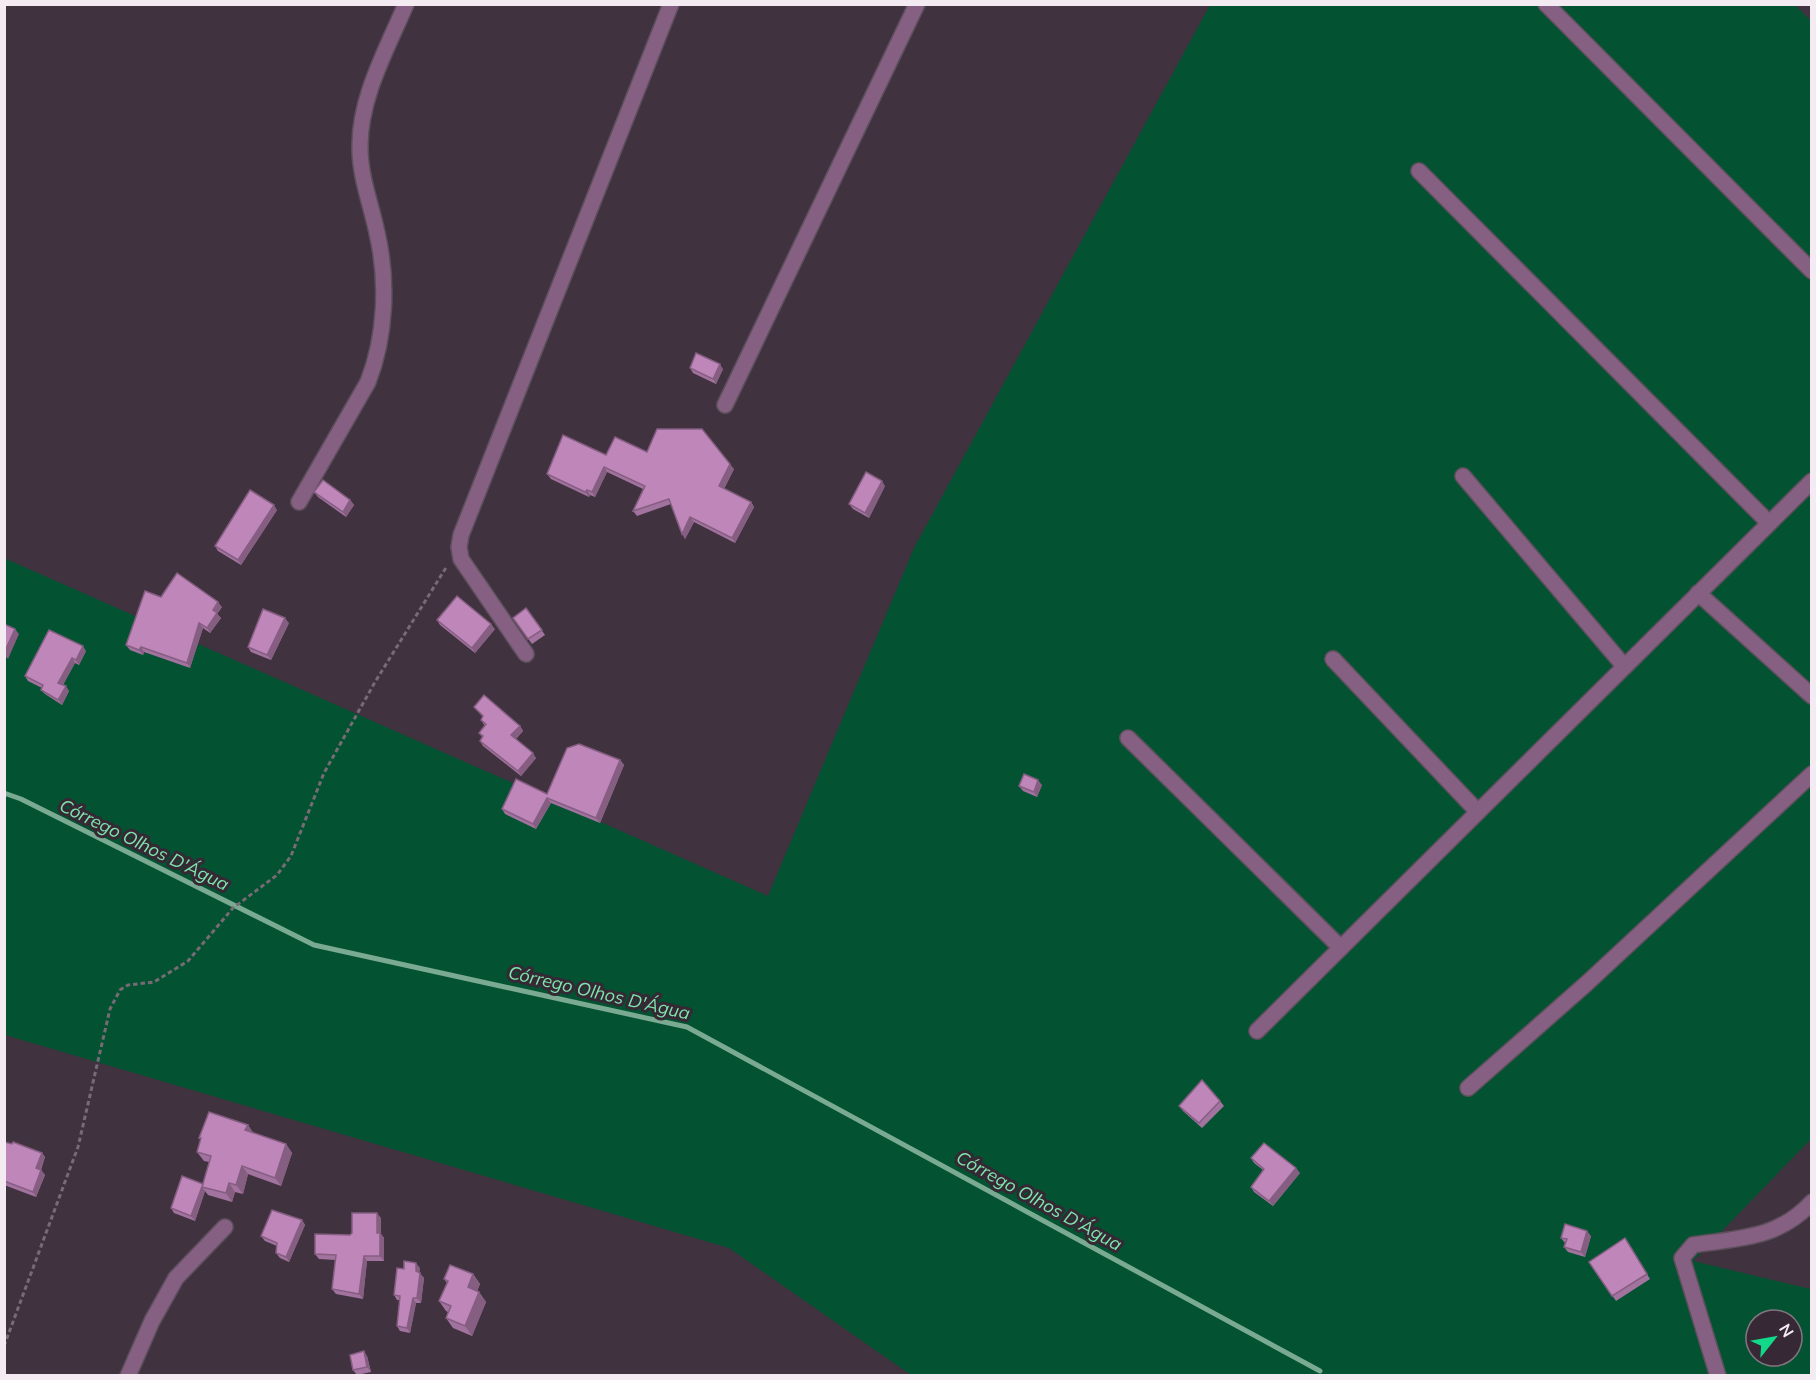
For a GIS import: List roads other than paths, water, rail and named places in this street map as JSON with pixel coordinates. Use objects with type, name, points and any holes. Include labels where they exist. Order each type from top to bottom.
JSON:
[{"type":"street","points":[[299,502],[368,382],[376,363],[384,287],[377,229],[362,172],[361,128],[375,79],[406,4]]},
{"type":"street","points":[[526,654],[466,567],[459,554],[459,547],[464,527],[670,4]]},
{"type":"street","points":[[725,405],[916,4]]},
{"type":"street","points":[[1546,4],[1812,271]]},
{"type":"street","points":[[1419,171],[1769,523]]},
{"type":"street","points":[[1463,476],[1624,666]]},
{"type":"street","points":[[1257,1031],[1812,481]]},
{"type":"street","points":[[1698,593],[1812,696]]},
{"type":"street","points":[[1333,659],[1478,812]]},
{"type":"street","points":[[1128,738],[1341,948]]},
{"type":"street","points":[[1468,1088],[1586,984],[1812,774]]},
{"type":"street","points":[[1719,1376],[1682,1258],[1693,1245],[1763,1233],[1784,1226],[1812,1202]]},
{"type":"street","points":[[129,1376],[152,1321],[176,1278],[225,1227]]},
{"type":"waterway","name":"Córrego Olhos D'Água","points":[[4,793],[21,799],[314,945],[687,1027],[1320,1371]]}]
